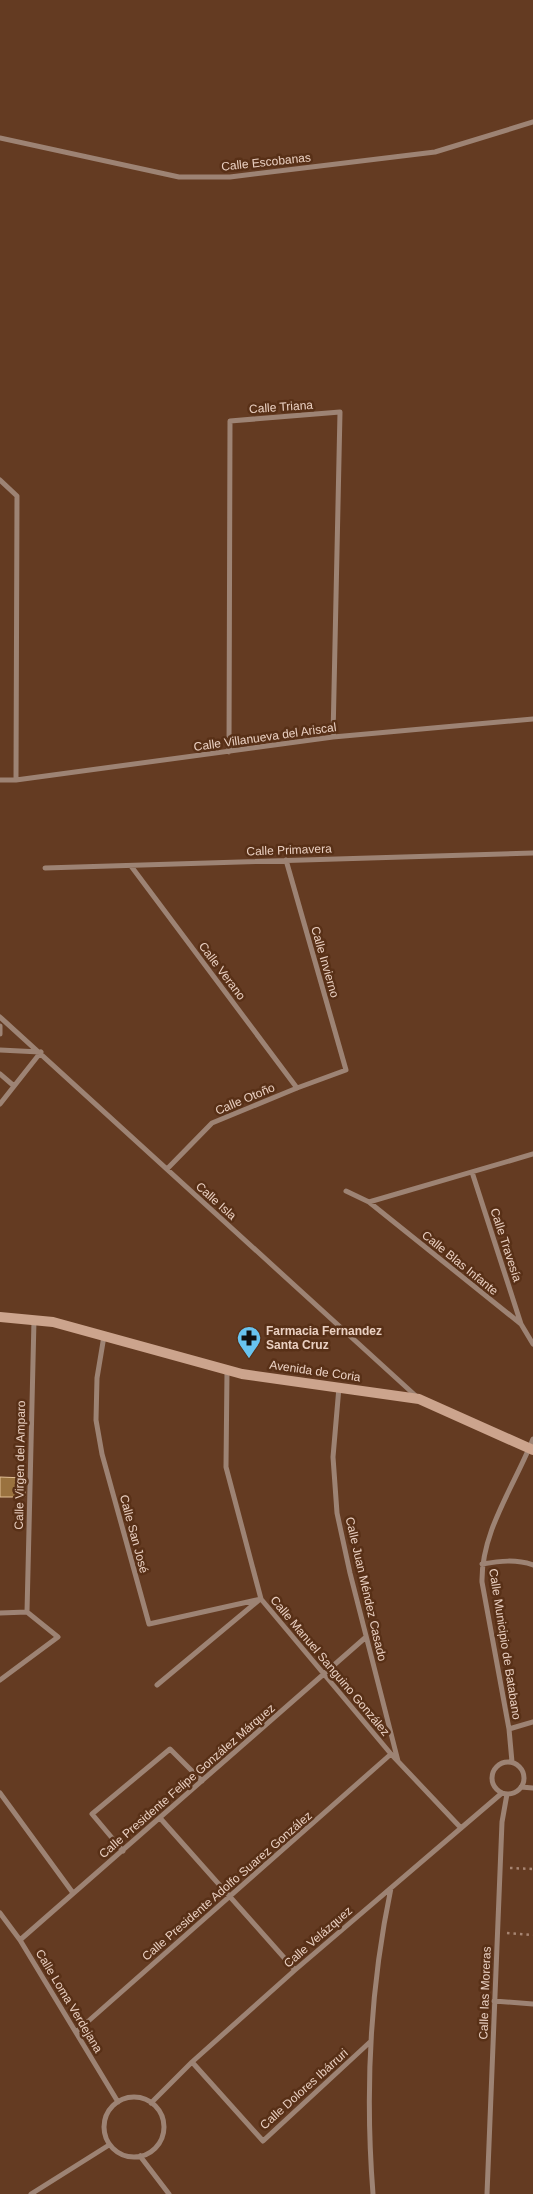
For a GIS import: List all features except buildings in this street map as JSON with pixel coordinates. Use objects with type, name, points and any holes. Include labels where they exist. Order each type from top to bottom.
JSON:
[{"type":"main road","name":"Avenida de Coria","points":[[0,1317],[53,1322],[226,1371],[419,1398],[532,1446]]},
{"type":"street","name":"Calle Escobanas","points":[[0,138],[180,177],[230,177],[435,152],[533,122]]},
{"type":"street","name":"Calle Triana","points":[[229,752],[230,420],[340,412],[333,737]]},
{"type":"street","points":[[0,480],[17,496],[16,780]]},
{"type":"street","name":"Calle Villanueva del Ariscal","points":[[0,780],[16,780],[333,737],[533,719]]},
{"type":"street","name":"Calle Primavera","points":[[45,868],[533,853]]},
{"type":"street","name":"Calle Invierno","points":[[286,860],[346,1070]]},
{"type":"street","name":"Calle Verano","points":[[131,866],[297,1088]]},
{"type":"street","name":"Calle Isla","points":[[0,1017],[41,1052],[166,1169],[419,1398]]},
{"type":"street","points":[[0,1026],[0,1034]]},
{"type":"street","points":[[0,1050],[41,1052]]},
{"type":"street","points":[[0,1104],[41,1052]]},
{"type":"street","name":"Calle Otoño","points":[[166,1169],[212,1123],[346,1070]]},
{"type":"street","points":[[0,1074],[14,1086]]},
{"type":"street","points":[[369,1202],[533,1154]]},
{"type":"street","name":"Calle Travesía","points":[[472,1172],[521,1324]]},
{"type":"street","name":"Calle Blas Infante","points":[[346,1191],[369,1202],[521,1324],[533,1344]]},
{"type":"street","name":"Calle Virgen del Amparo","points":[[27,1612],[34,1319]]},
{"type":"street","name":"Calle San José","points":[[104,1335],[97,1378],[96,1420],[102,1454],[149,1624],[261,1599]]},
{"type":"street","name":"Calle Manuel Sanguino González","points":[[226,1371],[226,1467],[261,1599],[391,1754],[460,1828]]},
{"type":"street","name":"Calle Juan Méndez Casado","points":[[339,1386],[333,1457],[338,1513],[366,1637],[399,1762]]},
{"type":"street","name":"Calle Municipio de Batabano","points":[[512,1762],[509,1729],[482,1582],[482,1564],[486,1544],[532,1446]]},
{"type":"street","points":[[482,1564],[504,1560],[533,1565]]},
{"type":"street","points":[[157,1685],[261,1599]]},
{"type":"street","points":[[0,1613],[27,1612],[58,1637],[0,1680]]},
{"type":"street","name":"Calle Presidente Felipe González Márquez","points":[[20,1940],[366,1637]]},
{"type":"street","points":[[509,1729],[533,1722]]},
{"type":"street","points":[[122,1851],[92,1814],[170,1749],[202,1781]]},
{"type":"street","name":"Calle Presidente Adolfo Suarez González","points":[[76,2032],[391,1754]]},
{"type":"street","points":[[507,1762],[517,1764],[523,1772],[524,1782],[521,1788],[517,1791],[504,1793],[494,1785],[493,1774],[498,1766],[507,1762]]},
{"type":"street","points":[[521,1788],[533,1788]]},
{"type":"street","points":[[0,1793],[73,1893]]},
{"type":"street","name":"Calle Velázquez","points":[[151,2103],[192,2062],[295,1970],[460,1828],[504,1793]]},
{"type":"street","name":"Calle las Moreras","points":[[487,2194],[504,1793]]},
{"type":"street","points":[[160,1818],[295,1970]]},
{"type":"street","points":[[373,2194],[368,2136],[370,2042],[384,1922],[391,1887]]},
{"type":"street","name":"Calle Loma Verdejana","points":[[0,1912],[20,1940],[118,2102]]},
{"type":"street","points":[[494,2001],[533,2004]]},
{"type":"street","name":"Calle Dolores Ibárruri","points":[[192,2062],[263,2140],[370,2042]]},
{"type":"street","points":[[134,2097],[151,2103],[158,2110],[164,2128],[157,2146],[149,2153],[140,2156],[123,2155],[110,2145],[105,2136],[104,2126],[110,2108],[118,2102],[134,2097]]},
{"type":"street","points":[[31,2194],[110,2145]]},
{"type":"street","points":[[140,2156],[169,2194]]},
{"type":"path","points":[[500,1868],[533,1869]]},
{"type":"path","points":[[497,1933],[533,1935]]},
{"type":"place","name":"Farmacia Fernandez Santa Cruz","points":[[249,1359]]}]
